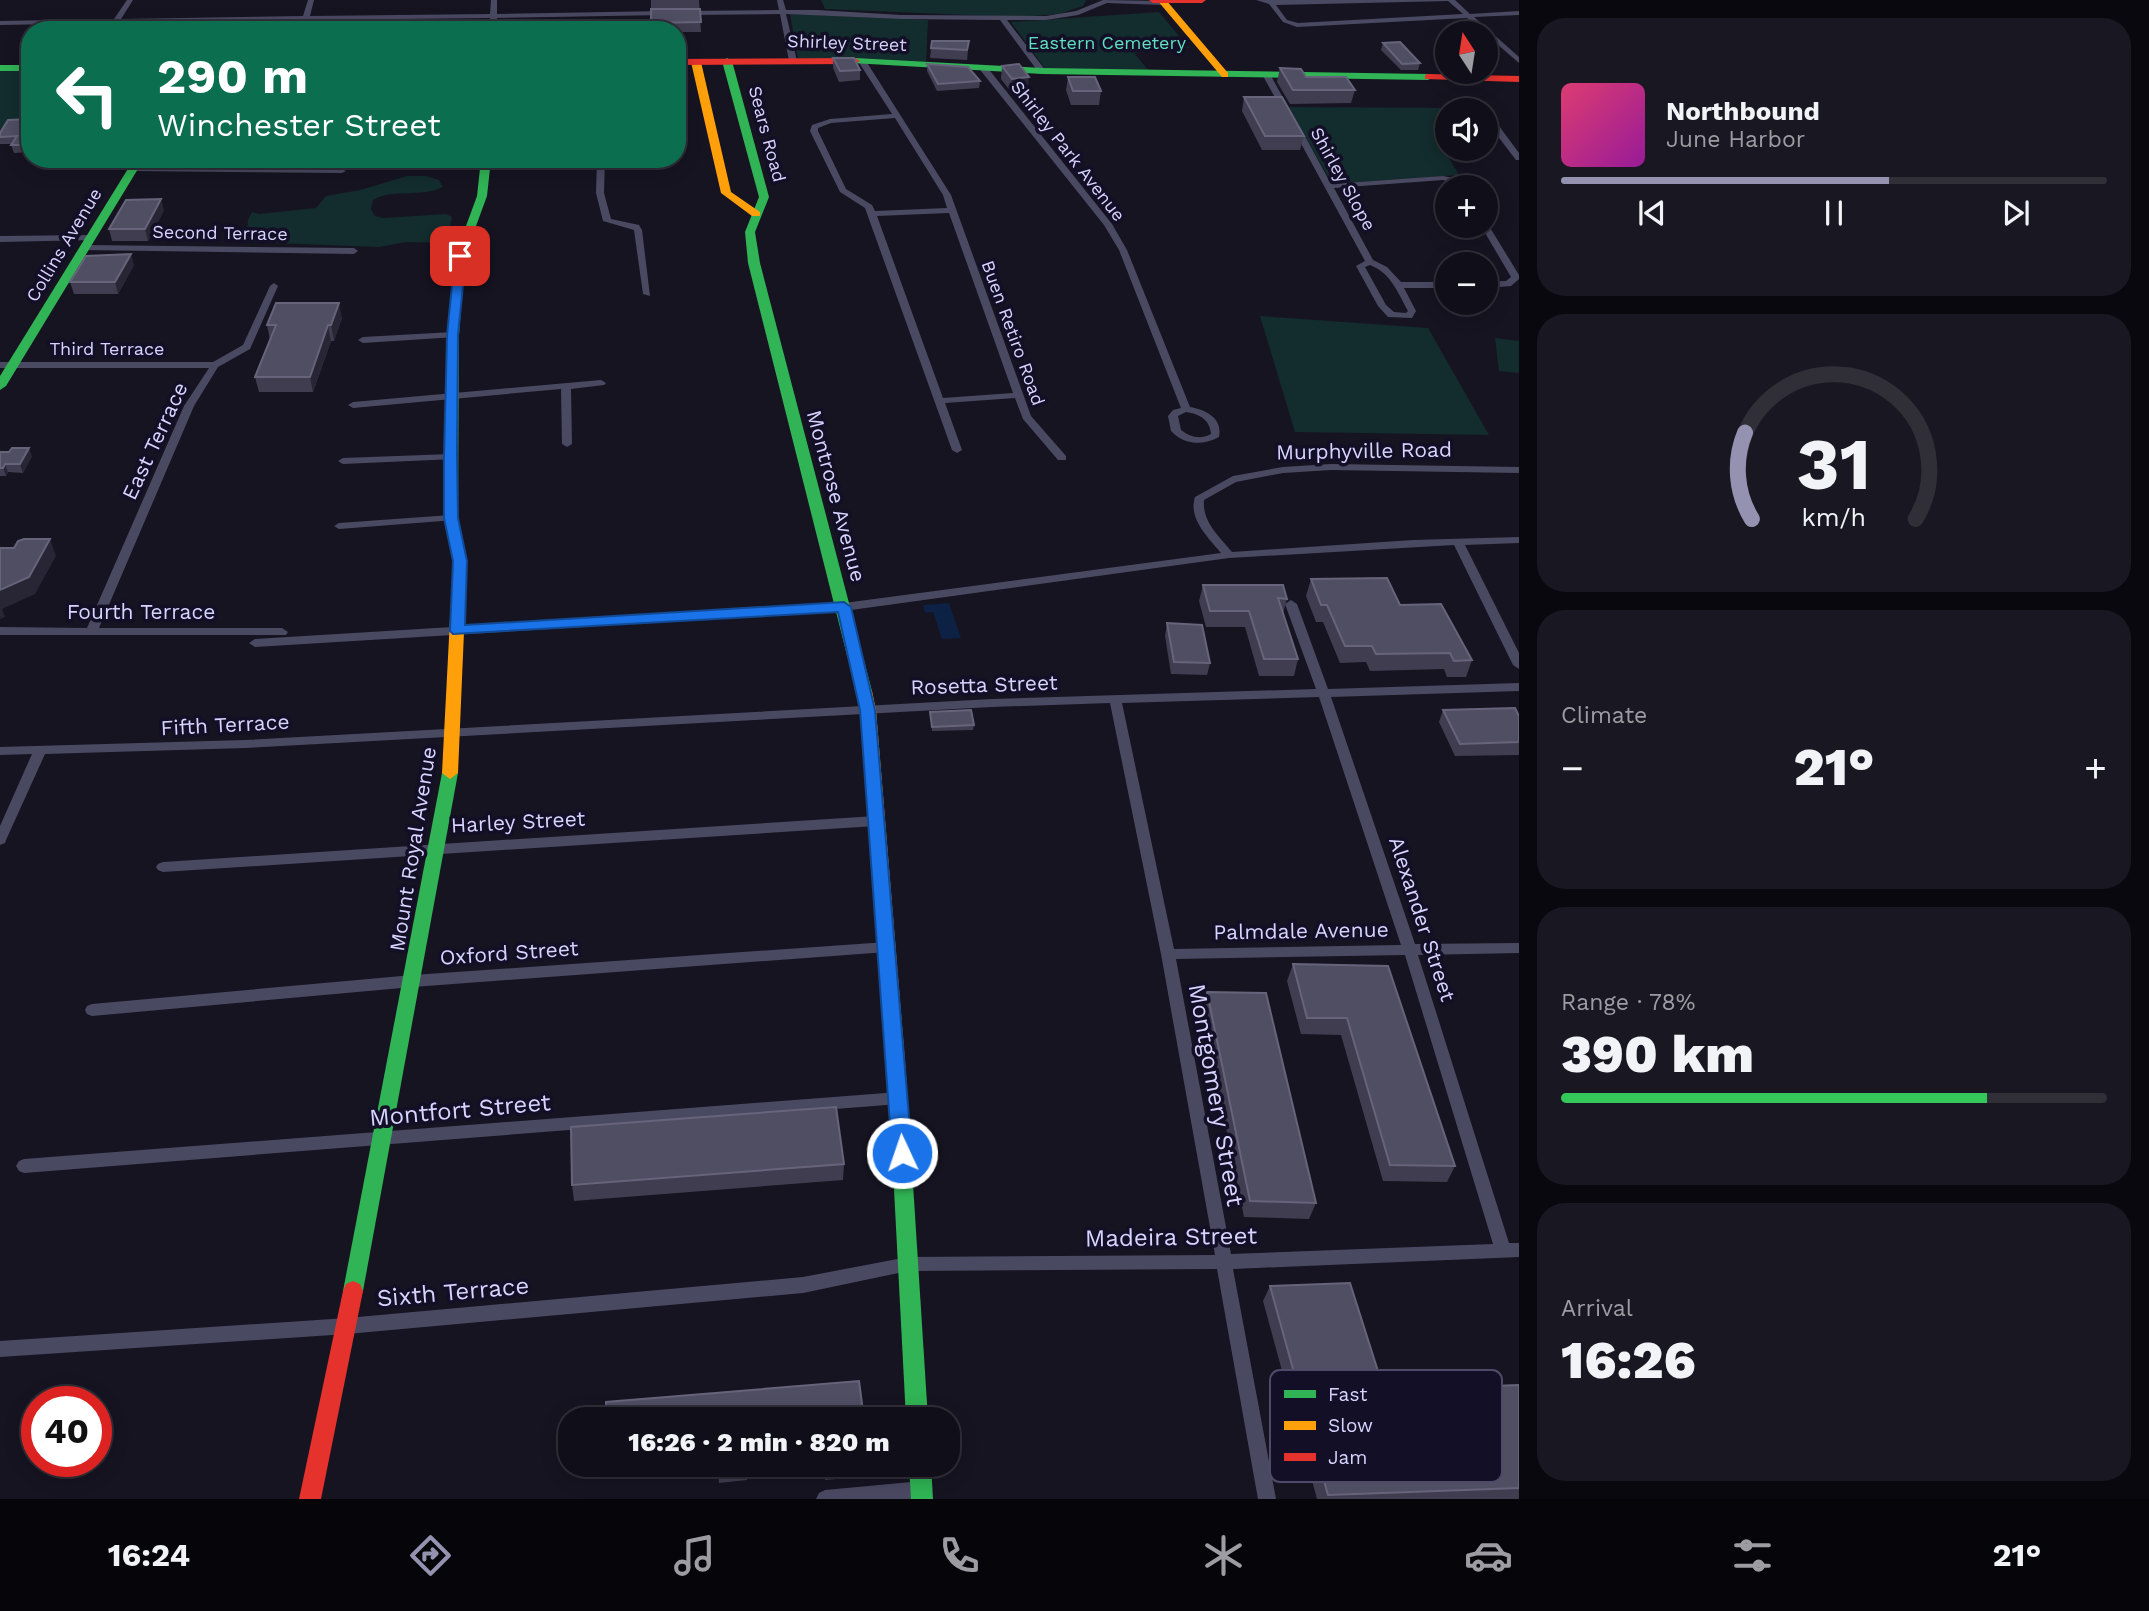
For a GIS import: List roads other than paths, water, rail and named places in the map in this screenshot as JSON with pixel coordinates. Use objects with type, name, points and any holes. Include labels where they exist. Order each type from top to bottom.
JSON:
[{"type":"main road","points":[[1159,1],[1202,0]]},
{"type":"main road","points":[[1159,1],[1225,75]]},
{"type":"main road","name":"Sears Road","points":[[727,61],[764,197],[756,214]]},
{"type":"main road","name":"Shirley Street","points":[[686,62],[862,61],[1042,71],[1519,79]]},
{"type":"main road","points":[[696,62],[726,193],[756,214]]},
{"type":"main road","points":[[0,68],[21,68]]},
{"type":"main road","name":"Collins Avenue","points":[[0,386],[6,365],[88,243],[134,168]]},
{"type":"main road","name":"Mount Royal Avenue","points":[[310,1499],[347,1326],[450,772],[460,561],[451,518],[453,335],[460,256],[482,196],[485,168]]},
{"type":"main road","name":"Montrose Avenue","points":[[756,214],[750,232],[754,263],[800,449],[844,607],[868,710],[899,1098],[916,1407]]},
{"type":"main road","points":[[921,1477],[922,1495]]},
{"type":"street","points":[[117,21],[130,0]]},
{"type":"street","points":[[306,21],[312,0]]},
{"type":"street","points":[[493,21],[494,0]]},
{"type":"street","points":[[780,0],[793,61]]},
{"type":"street","points":[[1259,0],[1271,3],[1446,0]]},
{"type":"street","points":[[1451,0],[1519,61]]},
{"type":"street","points":[[164,21],[493,16],[623,18],[784,12],[1003,19],[1071,15],[1106,1],[1159,1]]},
{"type":"street","points":[[1271,3],[1285,21],[1297,24],[1519,13]]},
{"type":"street","points":[[1003,19],[1042,71]]},
{"type":"street","points":[[1,25],[21,24]]},
{"type":"street","name":"Buen Retiro Road","points":[[862,61],[947,195],[1026,417],[1062,458]]},
{"type":"street","name":"Shirley Park Avenue","points":[[984,69],[1108,224],[1123,250],[1186,409]]},
{"type":"street","name":"Shirley Slope","points":[[1267,76],[1370,262]]},
{"type":"street","points":[[895,116],[830,121],[815,127],[814,131],[843,190],[869,207],[957,450]]},
{"type":"street","points":[[1498,130],[1518,155]]},
{"type":"street","points":[[254,168],[342,171]]},
{"type":"street","points":[[601,168],[600,193],[607,221],[636,227],[638,230],[648,294]]},
{"type":"street","points":[[1330,187],[1435,179]]},
{"type":"street","points":[[872,214],[952,210]]},
{"type":"street","points":[[1492,238],[1516,277],[1508,285],[1498,285]]},
{"type":"street","name":"Second Terrace","points":[[0,239],[354,250]]},
{"type":"street","name":"Shirley Slope","points":[[1370,262],[1384,265],[1412,311],[1409,316],[1391,315],[1382,306],[1360,266],[1370,262]]},
{"type":"street","points":[[1397,285],[1435,285]]},
{"type":"street","name":"East Terrace","points":[[92,631],[189,407],[215,365],[247,347],[274,286]]},
{"type":"street","points":[[363,340],[453,335]]},
{"type":"street","name":"Third Terrace","points":[[6,365],[215,365]]},
{"type":"street","points":[[353,405],[601,383]]},
{"type":"street","points":[[566,386],[568,444]]},
{"type":"street","points":[[939,401],[1018,396]]},
{"type":"street","points":[[1186,409],[1207,416],[1217,430],[1216,435],[1201,441],[1182,436],[1172,424],[1173,416],[1186,409]]},
{"type":"street","points":[[343,461],[451,457]]},
{"type":"street","name":"Murphyville Road","points":[[1229,555],[1200,519],[1196,509],[1199,499],[1233,479],[1283,470],[1331,467],[1519,470]]},
{"type":"street","points":[[339,526],[451,518]]},
{"type":"street","points":[[255,643],[844,607],[1229,555],[1519,540]]},
{"type":"street","points":[[1458,542],[1519,665]]},
{"type":"street","name":"Alexander Street","points":[[1291,604],[1325,693],[1511,1250]]},
{"type":"street","name":"Fourth Terrace","points":[[0,631],[282,632]]},
{"type":"street","name":"Rosetta Street","points":[[452,734],[1115,699],[1519,687]]},
{"type":"street","name":"Montgomery Street","points":[[1115,699],[1168,954],[1267,1499]]},
{"type":"street","name":"Fifth Terrace","points":[[0,751],[245,744],[452,734]]},
{"type":"street","points":[[0,839],[40,751]]},
{"type":"street","name":"Harley Street","points":[[163,867],[876,821]]},
{"type":"street","name":"Oxford Street","points":[[92,1010],[413,981],[887,947]]},
{"type":"street","name":"Palmdale Avenue","points":[[1168,954],[1519,948]]},
{"type":"street","name":"Montfort Street","points":[[24,1166],[899,1098]]},
{"type":"street","name":"Madeira Street","points":[[908,1265],[1222,1262],[1511,1250]]},
{"type":"street","name":"Sixth Terrace","points":[[0,1349],[347,1326],[803,1285],[908,1265]]},
{"type":"street","points":[[825,1499],[922,1495]]},
{"type":"water","points":[[949,603],[961,638],[942,639],[933,612],[925,613],[923,605]]},
{"type":"park label","name":"Eastern Cemetery","points":[[1107,43]]}]
